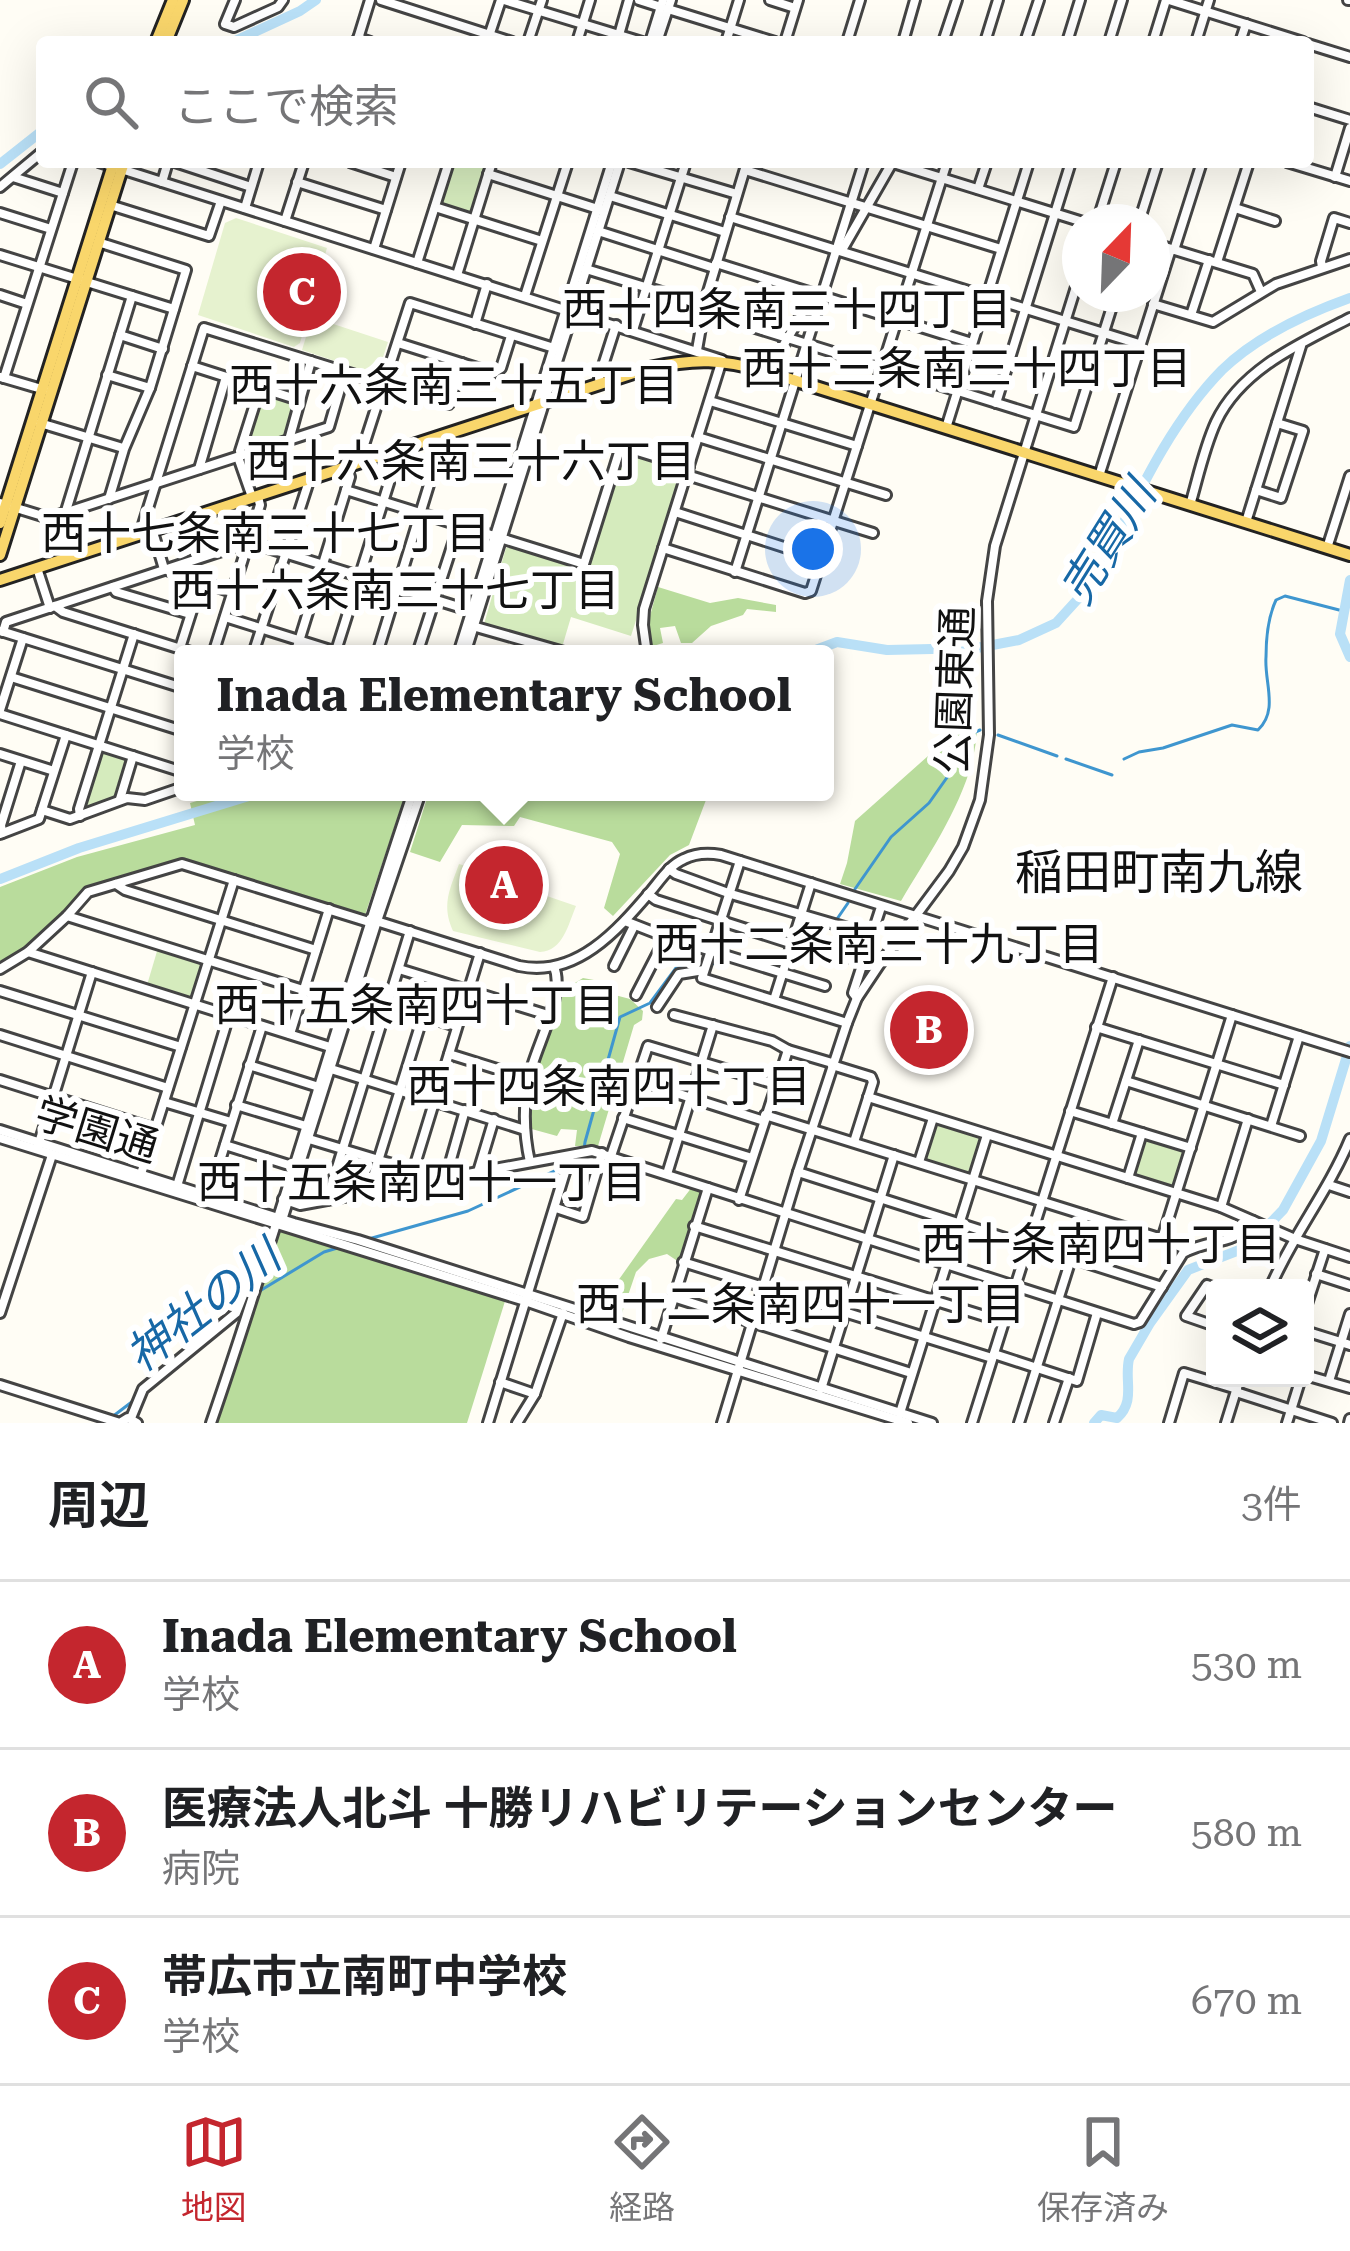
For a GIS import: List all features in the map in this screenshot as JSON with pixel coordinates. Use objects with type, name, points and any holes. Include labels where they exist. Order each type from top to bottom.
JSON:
[{"type":"main road","points":[[158,36],[173,0]]},
{"type":"main road","points":[[168,36],[183,0]]},
{"type":"main road","points":[[82,280],[110,205],[117,168]]},
{"type":"main road","points":[[0,523],[117,168]]},
{"type":"main road","points":[[0,580],[600,384],[670,364],[722,360],[1348,554]]},
{"type":"main road","points":[[0,555],[7,505]]},
{"type":"street","points":[[235,0],[225,24],[233,27],[278,7],[283,0]]},
{"type":"street","points":[[359,36],[370,0]]},
{"type":"street","points":[[381,0],[483,36]]},
{"type":"street","points":[[423,13],[427,0]]},
{"type":"street","points":[[489,36],[503,0],[613,36]]},
{"type":"street","points":[[530,36],[542,0]]},
{"type":"street","points":[[579,36],[590,0]]},
{"type":"street","points":[[619,36],[629,0]]},
{"type":"street","points":[[639,0],[666,4],[756,36]]},
{"type":"street","points":[[728,36],[739,0]]},
{"type":"street","points":[[770,0],[796,4],[786,36]]},
{"type":"street","points":[[849,36],[860,0]]},
{"type":"street","points":[[906,36],[915,0]]},
{"type":"street","points":[[946,36],[957,0]]},
{"type":"street","points":[[987,36],[998,0]]},
{"type":"street","points":[[1027,36],[1039,0]]},
{"type":"street","points":[[1069,36],[1080,0]]},
{"type":"street","points":[[1111,36],[1122,0]]},
{"type":"street","points":[[1155,36],[1167,0],[1278,36]]},
{"type":"street","points":[[1198,36],[1209,0]]},
{"type":"street","points":[[653,36],[666,4]]},
{"type":"street","points":[[1242,36],[1246,24]]},
{"type":"street","points":[[1314,46],[1350,57]]},
{"type":"street","points":[[1314,109],[1350,124],[1335,177]]},
{"type":"street","points":[[0,187],[36,157]]},
{"type":"street","points":[[47,391],[2,378],[71,168]]},
{"type":"street","points":[[126,168],[722,360],[644,609],[646,645]]},
{"type":"street","points":[[162,182],[169,168]]},
{"type":"street","points":[[202,168],[251,187]]},
{"type":"street","points":[[224,178],[226,168]]},
{"type":"street","points":[[245,208],[257,168]]},
{"type":"street","points":[[285,221],[302,168]]},
{"type":"street","points":[[368,168],[396,177]]},
{"type":"street","points":[[374,249],[399,168]]},
{"type":"street","points":[[417,263],[447,168]]},
{"type":"street","points":[[457,275],[490,168]]},
{"type":"street","points":[[525,296],[566,168]]},
{"type":"street","points":[[465,645],[614,168]]},
{"type":"street","points":[[540,404],[554,348],[610,196],[615,168]]},
{"type":"street","points":[[648,168],[737,194]]},
{"type":"street","points":[[633,330],[684,168]]},
{"type":"street","points":[[697,350],[715,265],[745,168]]},
{"type":"street","points":[[752,168],[1002,249]]},
{"type":"street","points":[[839,249],[862,168]]},
{"type":"street","points":[[767,372],[818,295],[839,249],[888,168]]},
{"type":"street","points":[[916,168],[1062,215]]},
{"type":"street","points":[[663,548],[811,591],[945,168]]},
{"type":"street","points":[[978,189],[985,168]]},
{"type":"street","points":[[946,428],[1027,168]]},
{"type":"street","points":[[996,403],[1069,168]]},
{"type":"street","points":[[1102,204],[1113,168]]},
{"type":"street","points":[[1145,204],[1156,168]]},
{"type":"street","points":[[1170,257],[1200,168]]},
{"type":"street","points":[[1191,315],[1247,168]]},
{"type":"street","points":[[1306,168],[1350,182]]},
{"type":"street","points":[[488,174],[601,211]]},
{"type":"street","points":[[12,176],[63,193]]},
{"type":"street","points":[[297,182],[386,210]]},
{"type":"street","points":[[610,196],[725,232]]},
{"type":"street","points":[[110,205],[209,236],[221,201]]},
{"type":"street","points":[[435,207],[543,242]]},
{"type":"street","points":[[1234,208],[1275,221]]},
{"type":"street","points":[[0,213],[51,229]]},
{"type":"street","points":[[730,217],[1139,344]]},
{"type":"street","points":[[1322,267],[1334,218],[1350,223]]},
{"type":"street","points":[[598,231],[972,344]]},
{"type":"street","points":[[98,242],[186,270],[109,499]]},
{"type":"street","points":[[1170,248],[1253,274],[1261,292]]},
{"type":"street","points":[[0,255],[174,309]]},
{"type":"street","points":[[1170,309],[1213,322],[1261,292],[1350,259]]},
{"type":"street","points":[[586,269],[1074,427],[1110,312]]},
{"type":"street","points":[[475,324],[487,284]]},
{"type":"street","points":[[735,572],[796,382],[818,295]]},
{"type":"street","points":[[0,296],[27,304]]},
{"type":"street","points":[[65,514],[132,296]]},
{"type":"street","points":[[366,461],[363,448],[410,303],[554,348]]},
{"type":"street","name":"公園東通","points":[[722,1423],[811,1130],[857,998],[963,847],[980,800],[988,750],[989,579],[1068,312]]},
{"type":"street","points":[[1099,476],[1150,312]]},
{"type":"street","points":[[1190,505],[1216,421],[1250,378],[1288,351],[1350,318]]},
{"type":"street","points":[[600,384],[616,325]]},
{"type":"street","points":[[232,592],[164,569],[146,534],[154,484],[204,328],[448,404],[462,363]]},
{"type":"street","points":[[120,335],[163,349]]},
{"type":"street","points":[[398,343],[493,373],[501,368],[511,335]]},
{"type":"street","points":[[0,336],[16,341]]},
{"type":"street","points":[[1246,522],[1302,346]]},
{"type":"street","points":[[289,440],[311,362]]},
{"type":"street","points":[[192,366],[299,400]]},
{"type":"street","points":[[7,505],[50,518],[329,427],[345,372]]},
{"type":"street","points":[[107,375],[150,388]]},
{"type":"street","points":[[199,469],[226,377]]},
{"type":"street","points":[[216,645],[260,506],[240,451],[260,388]]},
{"type":"street","points":[[710,401],[857,446]]},
{"type":"street","points":[[37,422],[124,449]]},
{"type":"street","points":[[1256,490],[1281,498],[1303,431],[1277,423]]},
{"type":"street","points":[[380,645],[444,436]]},
{"type":"street","points":[[698,437],[886,495]]},
{"type":"street","points":[[346,490],[584,564],[621,446],[873,533]]},
{"type":"street","points":[[340,645],[395,464],[392,453]]},
{"type":"street","points":[[298,645],[350,477],[347,468]]},
{"type":"street","points":[[1328,548],[1350,476]]},
{"type":"street","points":[[257,645],[309,481]]},
{"type":"street","points":[[675,512],[821,559]]},
{"type":"street","points":[[420,645],[459,524]]},
{"type":"street","points":[[174,685],[1,631],[6,622],[249,542],[475,612]]},
{"type":"street","points":[[37,568],[52,607],[174,646]]},
{"type":"street","points":[[181,645],[201,581]]},
{"type":"street","points":[[112,587],[190,614]]},
{"type":"street","points":[[225,617],[314,645]]},
{"type":"street","points":[[471,625],[540,645]]},
{"type":"street","points":[[80,816],[134,634]]},
{"type":"street","points":[[23,638],[0,712],[174,769]]},
{"type":"street","points":[[11,677],[174,728]]},
{"type":"street","points":[[21,760],[1,834],[39,819],[66,735]]},
{"type":"street","points":[[0,754],[54,771]]},
{"type":"street","points":[[119,800],[133,756]]},
{"type":"street","points":[[42,810],[70,819],[119,800],[145,800],[174,790]]},
{"type":"street","points":[[211,1423],[414,801]]},
{"type":"street","points":[[614,966],[630,924],[669,869],[686,858],[722,855],[1350,1052]]},
{"type":"street","points":[[740,861],[702,978],[847,1023]]},
{"type":"street","points":[[0,969],[28,952],[88,892],[182,864],[531,968],[554,968],[630,924]]},
{"type":"street","points":[[669,869],[730,894],[872,935]]},
{"type":"street","points":[[140,1178],[233,880]]},
{"type":"street","points":[[774,1000],[811,883]]},
{"type":"street","points":[[116,884],[316,950]]},
{"type":"street","points":[[648,894],[843,960]]},
{"type":"street","points":[[857,998],[853,993],[880,907]]},
{"type":"street","points":[[290,1034],[329,909]]},
{"type":"street","points":[[67,916],[303,989]]},
{"type":"street","points":[[630,924],[825,986]]},
{"type":"street","points":[[327,1200],[410,931]]},
{"type":"street","points":[[636,995],[666,938]]},
{"type":"street","points":[[28,952],[333,1048]]},
{"type":"street","points":[[410,1184],[480,953]]},
{"type":"street","points":[[530,1162],[525,1130],[529,1079],[558,984],[554,968]]},
{"type":"street","points":[[399,969],[548,1016]]},
{"type":"street","points":[[657,1007],[679,974],[704,970]]},
{"type":"street","points":[[38,1146],[92,973]]},
{"type":"street","points":[[972,1423],[1113,977]]},
{"type":"street","points":[[0,991],[181,1047]]},
{"type":"street","points":[[351,993],[457,1027]]},
{"type":"street","points":[[175,1189],[229,1015]]},
{"type":"street","points":[[674,1015],[772,1041],[871,1077],[854,1142]]},
{"type":"street","points":[[1162,1239],[1232,1015]]},
{"type":"street","points":[[368,1193],[423,1016]]},
{"type":"street","points":[[667,1174],[713,1025]]},
{"type":"street","points":[[208,1200],[262,1026]]},
{"type":"street","points":[[1096,1027],[1284,1085]]},
{"type":"street","points":[[0,1035],[168,1088]]},
{"type":"street","points":[[1271,1126],[1299,1036]]},
{"type":"street","points":[[1112,1124],[1139,1040]]},
{"type":"street","points":[[556,1208],[583,1217],[648,1046],[775,1084]]},
{"type":"street","points":[[740,1200],[788,1050]]},
{"type":"street","points":[[449,1054],[529,1079]]},
{"type":"street","points":[[249,1065],[321,1088]]},
{"type":"street","points":[[327,1068],[525,1130]]},
{"type":"street","points":[[0,1080],[155,1129]]},
{"type":"street","points":[[635,1080],[854,1142],[1188,1250],[1237,1237],[1255,1222]]},
{"type":"street","points":[[1126,1081],[1300,1136]]},
{"type":"street","points":[[286,1200],[321,1088]]},
{"type":"street","points":[[868,1097],[1221,1207],[1350,1257]]},
{"type":"street","points":[[164,1102],[232,1122]]},
{"type":"street","points":[[236,1105],[306,1126]]},
{"type":"street","points":[[446,1177],[465,1110]]},
{"type":"street","points":[[1070,1111],[1191,1148]]},
{"type":"street","points":[[623,1118],[752,1158]]},
{"type":"street","points":[[919,1162],[933,1118]]},
{"type":"street","points":[[478,1172],[494,1119]]},
{"type":"street","points":[[1221,1207],[1249,1119]]},
{"type":"street","points":[[1128,1178],[1142,1133]]},
{"type":"street","name":"学園通","points":[[0,1134],[660,1342]]},
{"type":"street","points":[[902,1419],[922,1336],[987,1135]]},
{"type":"street","points":[[306,1138],[412,1170]]},
{"type":"street","points":[[1275,1279],[1350,1142]]},
{"type":"street","points":[[225,1144],[293,1166]]},
{"type":"street","name":"学園通","points":[[38,1146],[52,1155],[140,1178]]},
{"type":"street","points":[[286,1200],[300,1205],[592,1151],[1134,1324],[1140,1322],[1188,1250]]},
{"type":"street","points":[[0,1312],[52,1155]]},
{"type":"street","points":[[820,1392],[894,1155]]},
{"type":"street","points":[[488,1423],[570,1156]]},
{"type":"street","points":[[798,1172],[1028,1245]]},
{"type":"street","points":[[1329,1185],[1348,1191],[1350,1178]]},
{"type":"street","points":[[660,1342],[708,1188]]},
{"type":"street","points":[[1019,1423],[1085,1215]]},
{"type":"street","points":[[694,1226],[1004,1322]]},
{"type":"street","points":[[0,1385],[120,1423],[126,1418],[134,1420],[142,1389],[236,1313],[264,1242],[271,1240]]},
{"type":"street","points":[[1314,1281],[1325,1249]]},
{"type":"street","points":[[1071,1258],[1162,1288]]},
{"type":"street","points":[[683,1262],[1077,1381],[1097,1312]]},
{"type":"street","points":[[1316,1274],[1350,1285]]},
{"type":"street","points":[[1206,1286],[1186,1316],[1206,1323]]},
{"type":"street","name":"学園通","points":[[527,1297],[562,1313],[902,1419],[932,1423]]},
{"type":"street","points":[[673,1298],[911,1373]]},
{"type":"street","points":[[517,1423],[535,1394],[562,1313]]},
{"type":"street","points":[[1329,1382],[1346,1344],[1350,1313]]},
{"type":"street","points":[[1314,1334],[1346,1344]]},
{"type":"street","points":[[1169,1423],[1184,1373],[1332,1423]]},
{"type":"street","points":[[1054,1423],[1069,1378]]},
{"type":"street","points":[[1314,1379],[1350,1388]]},
{"type":"street","points":[[500,1382],[535,1394]]},
{"type":"street","points":[[1226,1423],[1237,1387]]},
{"type":"street","points":[[1287,1423],[1299,1387]]},
{"type":"green space","points":[[451,168],[487,168],[472,214],[443,208],[440,203]]},
{"type":"green space","points":[[236,218],[327,248],[300,343],[294,347],[198,315],[225,223]]},
{"type":"green space","points":[[312,317],[388,342],[377,375],[302,350]]},
{"type":"green space","points":[[266,393],[295,403],[285,438],[249,450],[245,447]]},
{"type":"green space","points":[[621,454],[683,473],[631,636],[571,617],[563,644],[552,645],[484,624],[506,548],[588,570]]},
{"type":"green space","points":[[658,587],[710,603],[738,598],[776,605],[776,612],[747,609],[743,615],[711,626],[692,643],[681,643],[675,626],[660,628],[663,643],[650,645],[648,623]]},
{"type":"green space","points":[[943,722],[977,725],[975,748],[950,817],[901,901],[840,884],[855,821],[937,748]]},
{"type":"green space","points":[[101,750],[128,760],[116,798],[88,810],[84,805]]},
{"type":"green space","points":[[403,801],[365,915],[183,859],[86,888],[18,954],[0,961],[0,887],[77,857],[195,825],[190,803]]},
{"type":"green space","points":[[426,801],[706,801],[689,845],[670,855],[613,916],[604,908],[620,854],[612,842],[520,817],[514,826],[462,825],[440,862],[410,852]]},
{"type":"green space","points":[[459,864],[545,890],[544,895],[576,906],[559,942],[540,952],[453,931],[447,905]]},
{"type":"green space","points":[[158,948],[200,961],[203,966],[190,999],[147,985]]},
{"type":"green space","points":[[583,978],[594,980],[596,990],[630,999],[643,1011],[642,1020],[634,1025],[598,1146],[575,1146],[577,1130],[561,1129],[557,1136],[528,1128],[534,1077],[560,992]]},
{"type":"green space","points":[[937,1121],[983,1135],[969,1175],[924,1162]]},
{"type":"green space","points":[[1147,1138],[1186,1153],[1176,1188],[1133,1176]]},
{"type":"green space","points":[[692,1187],[700,1189],[701,1196],[679,1262],[667,1254],[649,1259],[636,1272],[621,1316],[582,1302],[615,1285],[676,1199],[682,1200]]},
{"type":"green space","points":[[283,1229],[506,1298],[467,1423],[215,1423],[276,1234]]},
{"type":"waterway","points":[[246,36],[316,0]]},
{"type":"waterway","points":[[0,164],[36,136]]},
{"type":"waterway","name":"売買川","points":[[829,645],[837,642],[887,650],[977,648],[1019,640],[1056,623],[1102,566],[1169,439],[1203,391],[1250,347],[1282,327],[1350,298]]},
{"type":"waterway","points":[[1350,580],[1340,634],[1350,657]]},
{"type":"waterway","name":"神社の川","points":[[1124,759],[1232,725],[1258,730],[1268,714],[1266,642],[1276,600],[1285,596],[1343,611]]},
{"type":"waterway","name":"神社の川","points":[[855,889],[891,837],[929,803],[953,769],[966,736],[980,730]]},
{"type":"waterway","name":"神社の川","points":[[998,735],[1057,756]]},
{"type":"waterway","name":"神社の川","points":[[1066,759],[1112,775]]},
{"type":"waterway","name":"売買川","points":[[0,879],[79,848],[233,801]]},
{"type":"waterway","name":"神社の川","points":[[837,919],[848,903]]},
{"type":"waterway","name":"神社の川","points":[[812,943],[827,929]]},
{"type":"waterway","name":"神社の川","points":[[747,958],[781,952]]},
{"type":"waterway","name":"神社の川","points":[[711,964],[728,961]]},
{"type":"waterway","name":"神社の川","points":[[572,1163],[583,1157],[620,1017],[650,1003],[676,968],[702,965]]},
{"type":"waterway","points":[[1094,1423],[1101,1415],[1117,1418],[1123,1411],[1129,1359],[1188,1270],[1247,1247],[1283,1210],[1321,1141],[1350,1046]]},
{"type":"waterway","name":"神社の川","points":[[365,1240],[468,1211],[563,1167]]},
{"type":"waterway","name":"神社の川","points":[[258,1292],[324,1252],[344,1246]]},
{"type":"waterway","name":"神社の川","points":[[112,1417],[133,1401]]},
{"type":"place","name":"帯広市立南町中学校","points":[[302,292]]},
{"type":"place","name":"Inada Elementary School","points":[[504,885]]},
{"type":"place","name":"医療法人北斗 十勝リハビリテーションセンター","points":[[929,1030]]},
{"type":"district","name":"西十四条南三十四丁目","points":[[787,309]]},
{"type":"district","name":"西十三条南三十四丁目","points":[[967,368]]},
{"type":"district","name":"西十六条南三十五丁目","points":[[454,385]]},
{"type":"district","name":"西十六条南三十六丁目","points":[[471,461]]},
{"type":"district","name":"西十七条南三十七丁目","points":[[266,533]]},
{"type":"district","name":"西十六条南三十七丁目","points":[[395,590]]},
{"type":"district","name":"稲田町南九線","points":[[1159,873]]},
{"type":"district","name":"西十二条南三十九丁目","points":[[879,944]]},
{"type":"district","name":"西十五条南四十丁目","points":[[417,1005]]},
{"type":"district","name":"西十四条南四十丁目","points":[[609,1086]]},
{"type":"district","name":"西十五条南四十一丁目","points":[[422,1182]]},
{"type":"district","name":"西十条南四十丁目","points":[[1101,1244]]},
{"type":"district","name":"西十二条南四十一丁目","points":[[801,1304]]}]
